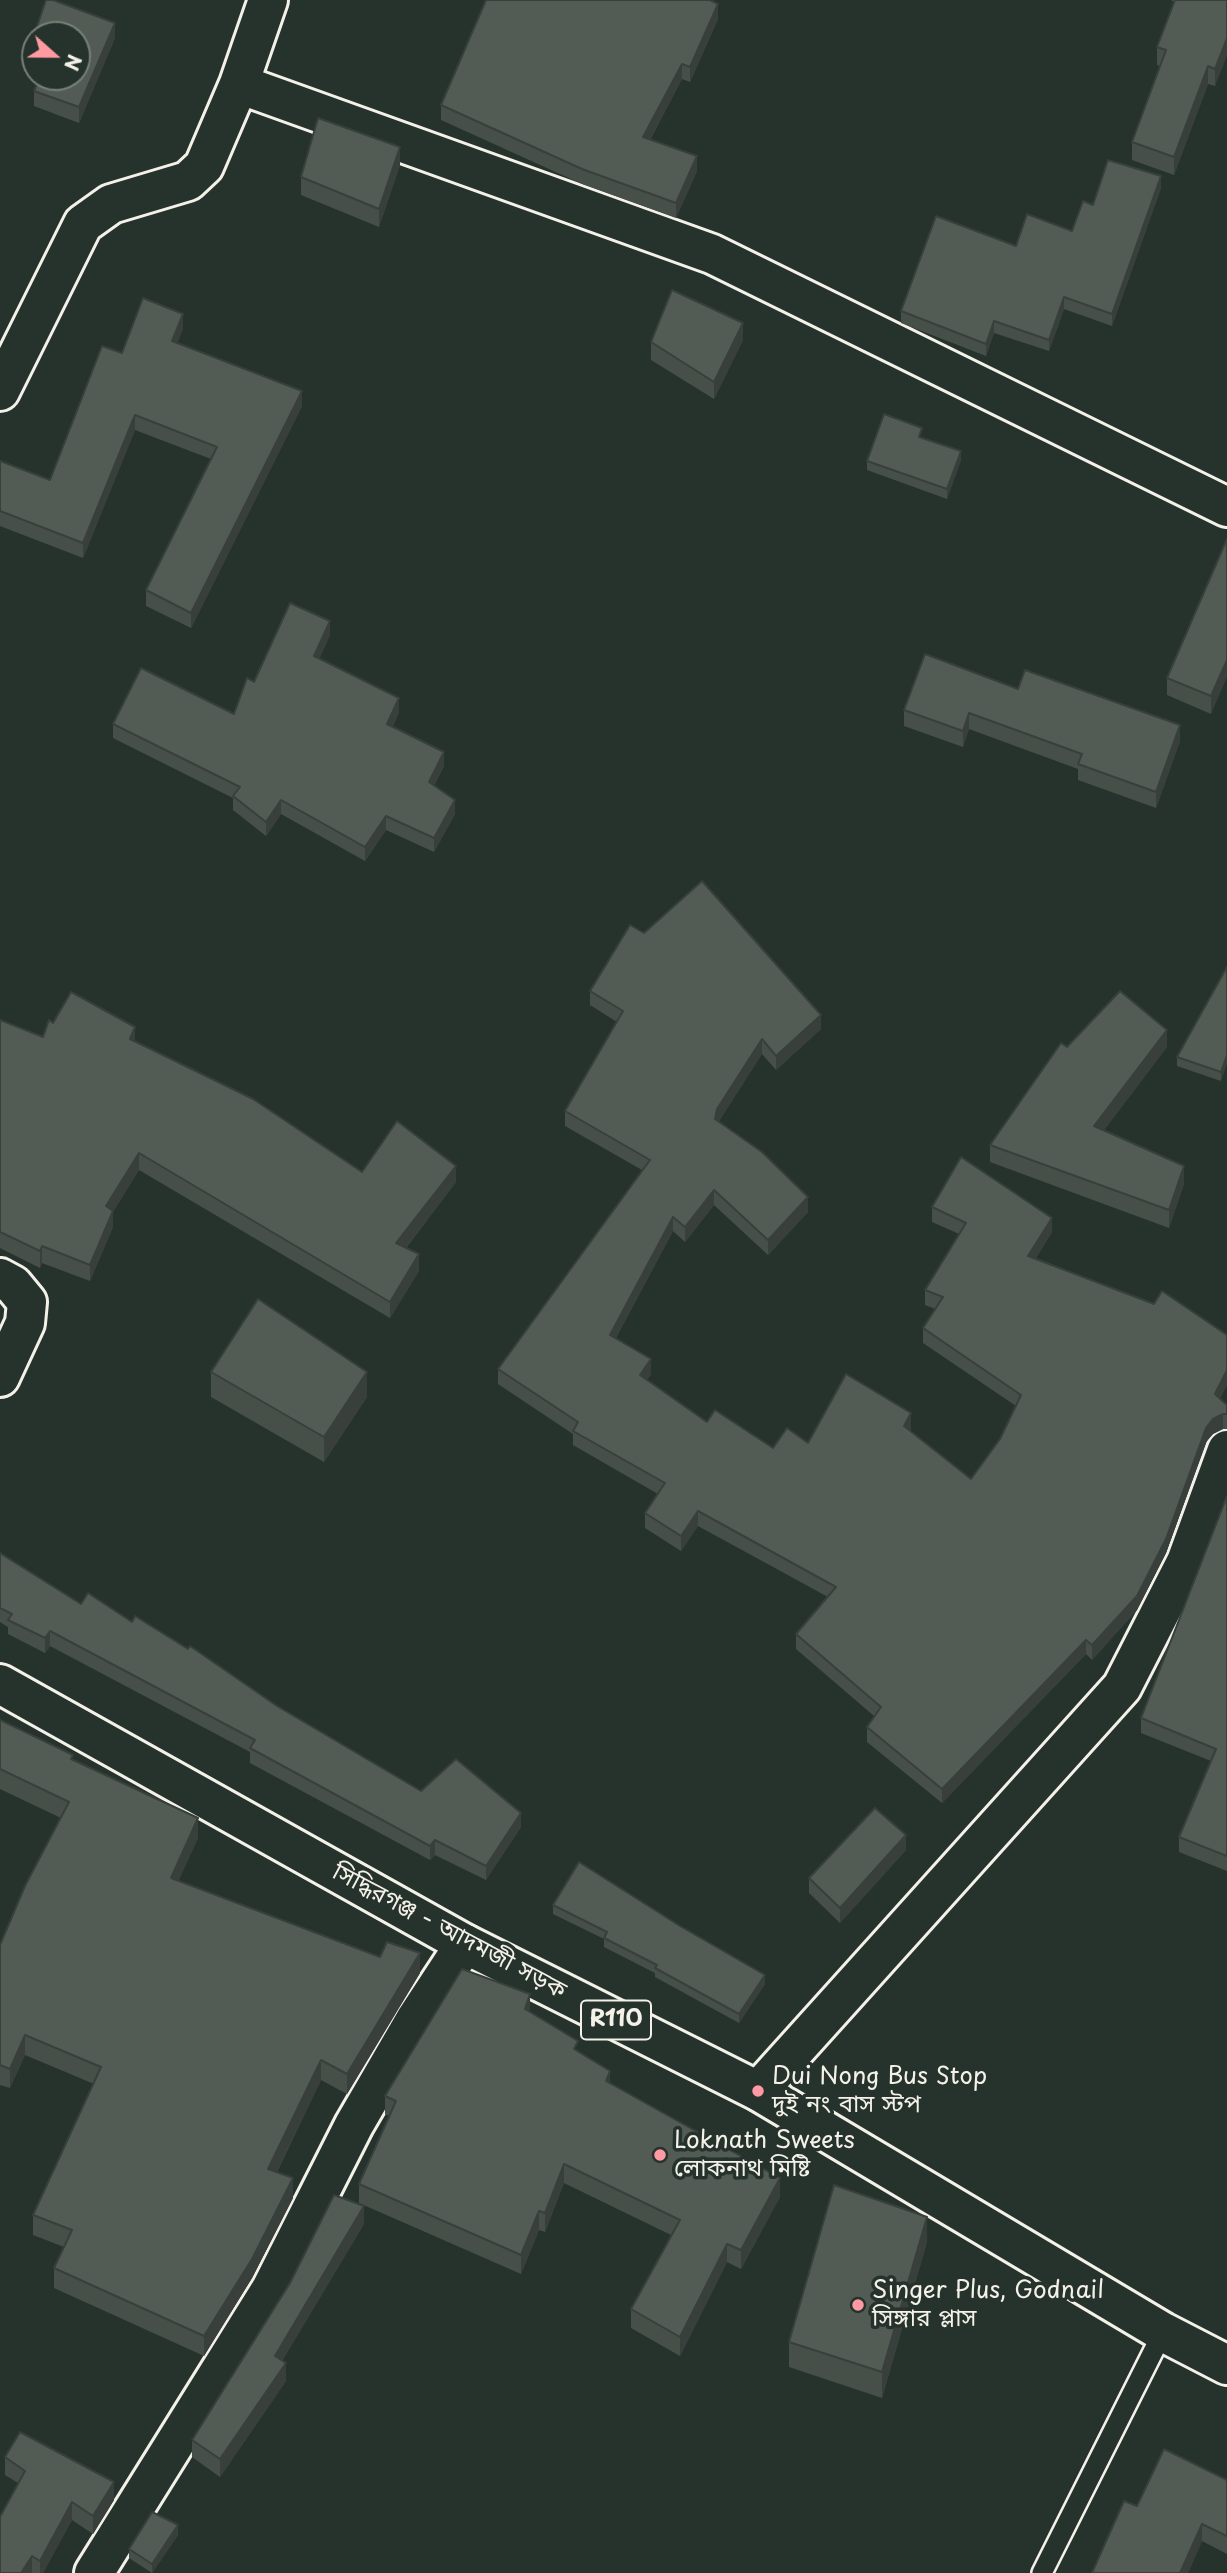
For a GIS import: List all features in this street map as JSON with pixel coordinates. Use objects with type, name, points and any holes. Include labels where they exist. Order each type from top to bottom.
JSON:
[{"type":"street","points":[[0,391],[83,224],[111,204],[188,181],[204,166],[239,84],[268,0]]},
{"type":"street","points":[[239,84],[712,254],[1227,506]]},
{"type":"street","points":[[0,1278],[13,1285],[27,1302],[26,1323],[0,1377]]},
{"type":"street","points":[[758,2091],[1122,1687],[1186,1562],[1227,1451]]},
{"type":"street","name":"সিদ্ধিরগঞ্জ - আদমজী সড়ক","points":[[0,1684],[465,1944],[758,2091],[1163,2332],[1227,2365]]},
{"type":"street","points":[[94,2573],[271,2289],[354,2125],[415,2020],[465,1944]]},
{"type":"lane","points":[[1042,2573],[1163,2332]]},
{"type":"building","points":[[46,0],[53,0],[115,23],[91,79],[91,21],[39,21]]},
{"type":"building","points":[[486,0],[710,0],[718,4],[690,67],[682,64],[643,137],[697,156],[676,203],[582,169],[441,105]]},
{"type":"building","points":[[1175,0],[1227,0],[1227,38],[1215,69],[1208,66],[1174,157],[1132,142],[1166,50],[1157,47]]},
{"type":"building","points":[[34,91],[86,91],[79,107]]},
{"type":"building","points":[[318,118],[400,147],[379,209],[301,177]]},
{"type":"building","points":[[1108,160],[1161,176],[1112,314],[1064,297],[1049,340],[994,321],[986,344],[901,311],[936,216],[1016,246],[1027,214],[1072,231],[1083,201],[1093,205]]},
{"type":"building","points":[[672,290],[743,323],[714,382],[651,342]]},
{"type":"building","points":[[143,298],[183,314],[172,341],[302,391],[191,613],[146,590],[217,447],[135,415],[83,543],[0,511],[0,461],[50,480],[102,346],[122,353]]},
{"type":"building","points":[[884,414],[922,428],[919,437],[961,451],[947,489],[867,461]]},
{"type":"building","points":[[1227,539],[1227,660],[1211,696],[1167,678]]},
{"type":"building","points":[[290,603],[330,621],[314,656],[399,698],[387,724],[444,752],[429,782],[455,800],[434,838],[386,816],[365,847],[281,800],[266,822],[233,796],[240,787],[113,724],[141,668],[234,714],[247,678],[254,682]]},
{"type":"building","points":[[925,654],[1018,689],[1025,670],[1180,725],[1156,792],[1078,764],[1082,754],[969,713],[963,731],[904,710]]},
{"type":"building","points":[[702,881],[821,1015],[776,1056],[762,1039],[717,1109],[715,1119],[762,1152],[808,1197],[768,1240],[714,1190],[685,1227],[673,1217],[610,1335],[651,1359],[640,1375],[707,1422],[715,1410],[773,1448],[787,1428],[808,1443],[846,1374],[911,1413],[904,1426],[971,1479],[1000,1439],[1021,1395],[923,1328],[943,1297],[925,1290],[966,1223],[932,1207],[961,1157],[1052,1218],[1028,1256],[1154,1304],[1162,1291],[1227,1335],[1227,1370],[1215,1394],[1227,1405],[1227,1414],[1213,1419],[1206,1428],[1166,1539],[1137,1596],[1092,1645],[1086,1640],[942,1789],[867,1727],[881,1707],[796,1634],[836,1587],[698,1511],[681,1536],[645,1513],[665,1483],[573,1431],[578,1422],[498,1369],[650,1160],[565,1111],[623,1011],[590,991],[630,925],[644,933]]},
{"type":"building","points":[[1227,967],[1227,1055],[1221,1072],[1177,1057]]},
{"type":"building","points":[[1120,991],[1167,1030],[1094,1126],[1184,1166],[1169,1210],[990,1145],[1061,1043],[1067,1047]]},
{"type":"building","points":[[71,992],[135,1027],[130,1039],[253,1099],[362,1172],[397,1121],[456,1166],[396,1243],[419,1254],[390,1302],[139,1153],[106,1206],[113,1211],[90,1265],[42,1246],[40,1251],[0,1232],[0,1020],[43,1037],[49,1020],[53,1023]]},
{"type":"building","points":[[258,1299],[367,1372],[324,1437],[211,1372]]},
{"type":"building","points":[[1227,1496],[1227,1856],[1179,1837],[1216,1749],[1141,1718]]},
{"type":"building","points":[[0,1553],[81,1604],[88,1593],[132,1622],[135,1616],[188,1649],[190,1646],[277,1706],[421,1791],[456,1759],[521,1813],[486,1866],[435,1840],[430,1846],[250,1748],[255,1740],[50,1631],[45,1638],[8,1620],[12,1614],[0,1608]]},
{"type":"building","points":[[0,1720],[73,1755],[71,1759],[198,1818],[171,1878],[380,1957],[387,1942],[420,1953],[347,2074],[321,2060],[268,2169],[293,2178],[252,2259],[204,2336],[54,2268],[72,2230],[33,2215],[101,2067],[25,2035],[10,2069],[0,2065],[0,1945],[25,1886],[69,1802],[0,1769]]},
{"type":"building","points":[[875,1808],[906,1835],[840,1908],[809,1878]]},
{"type":"building","points":[[579,1862],[680,1926],[765,1975],[739,2014],[655,1968],[657,1965],[604,1938],[607,1932],[553,1905]]},
{"type":"building","points":[[462,1969],[530,1994],[525,2009],[578,2041],[574,2049],[610,2071],[606,2081],[780,2178],[741,2250],[727,2244],[680,2337],[631,2309],[680,2220],[564,2164],[545,2213],[539,2211],[521,2255],[359,2184],[396,2101],[385,2096]]},
{"type":"building","name":"Singer Plus, Godnail সিঙ্গার প্লাস","points":[[834,2185],[927,2217],[882,2372],[789,2342]]},
{"type":"building","points":[[334,2195],[364,2206],[275,2356],[286,2363],[220,2459],[192,2440],[290,2283]]},
{"type":"building","points":[[20,2432],[114,2482],[93,2516],[72,2502],[40,2561],[32,2556],[21,2573],[0,2573],[0,2517],[25,2471],[5,2457]]},
{"type":"building","points":[[1164,2449],[1227,2480],[1227,2536],[1202,2524],[1180,2573],[1092,2573],[1124,2501],[1137,2506]]},
{"type":"building","points":[[152,2512],[178,2525],[152,2564],[129,2549]]},
{"type":"place","name":"Dui Nong Bus Stop দুই নং বাস স্টপ","points":[[758,2091]]},
{"type":"place","name":"Loknath Sweets লোকনাথ মিষ্টি","points":[[660,2155]]},
{"type":"place","name":"Singer Plus, Godnail সিঙ্গার প্লাস","points":[[858,2305]]}]
